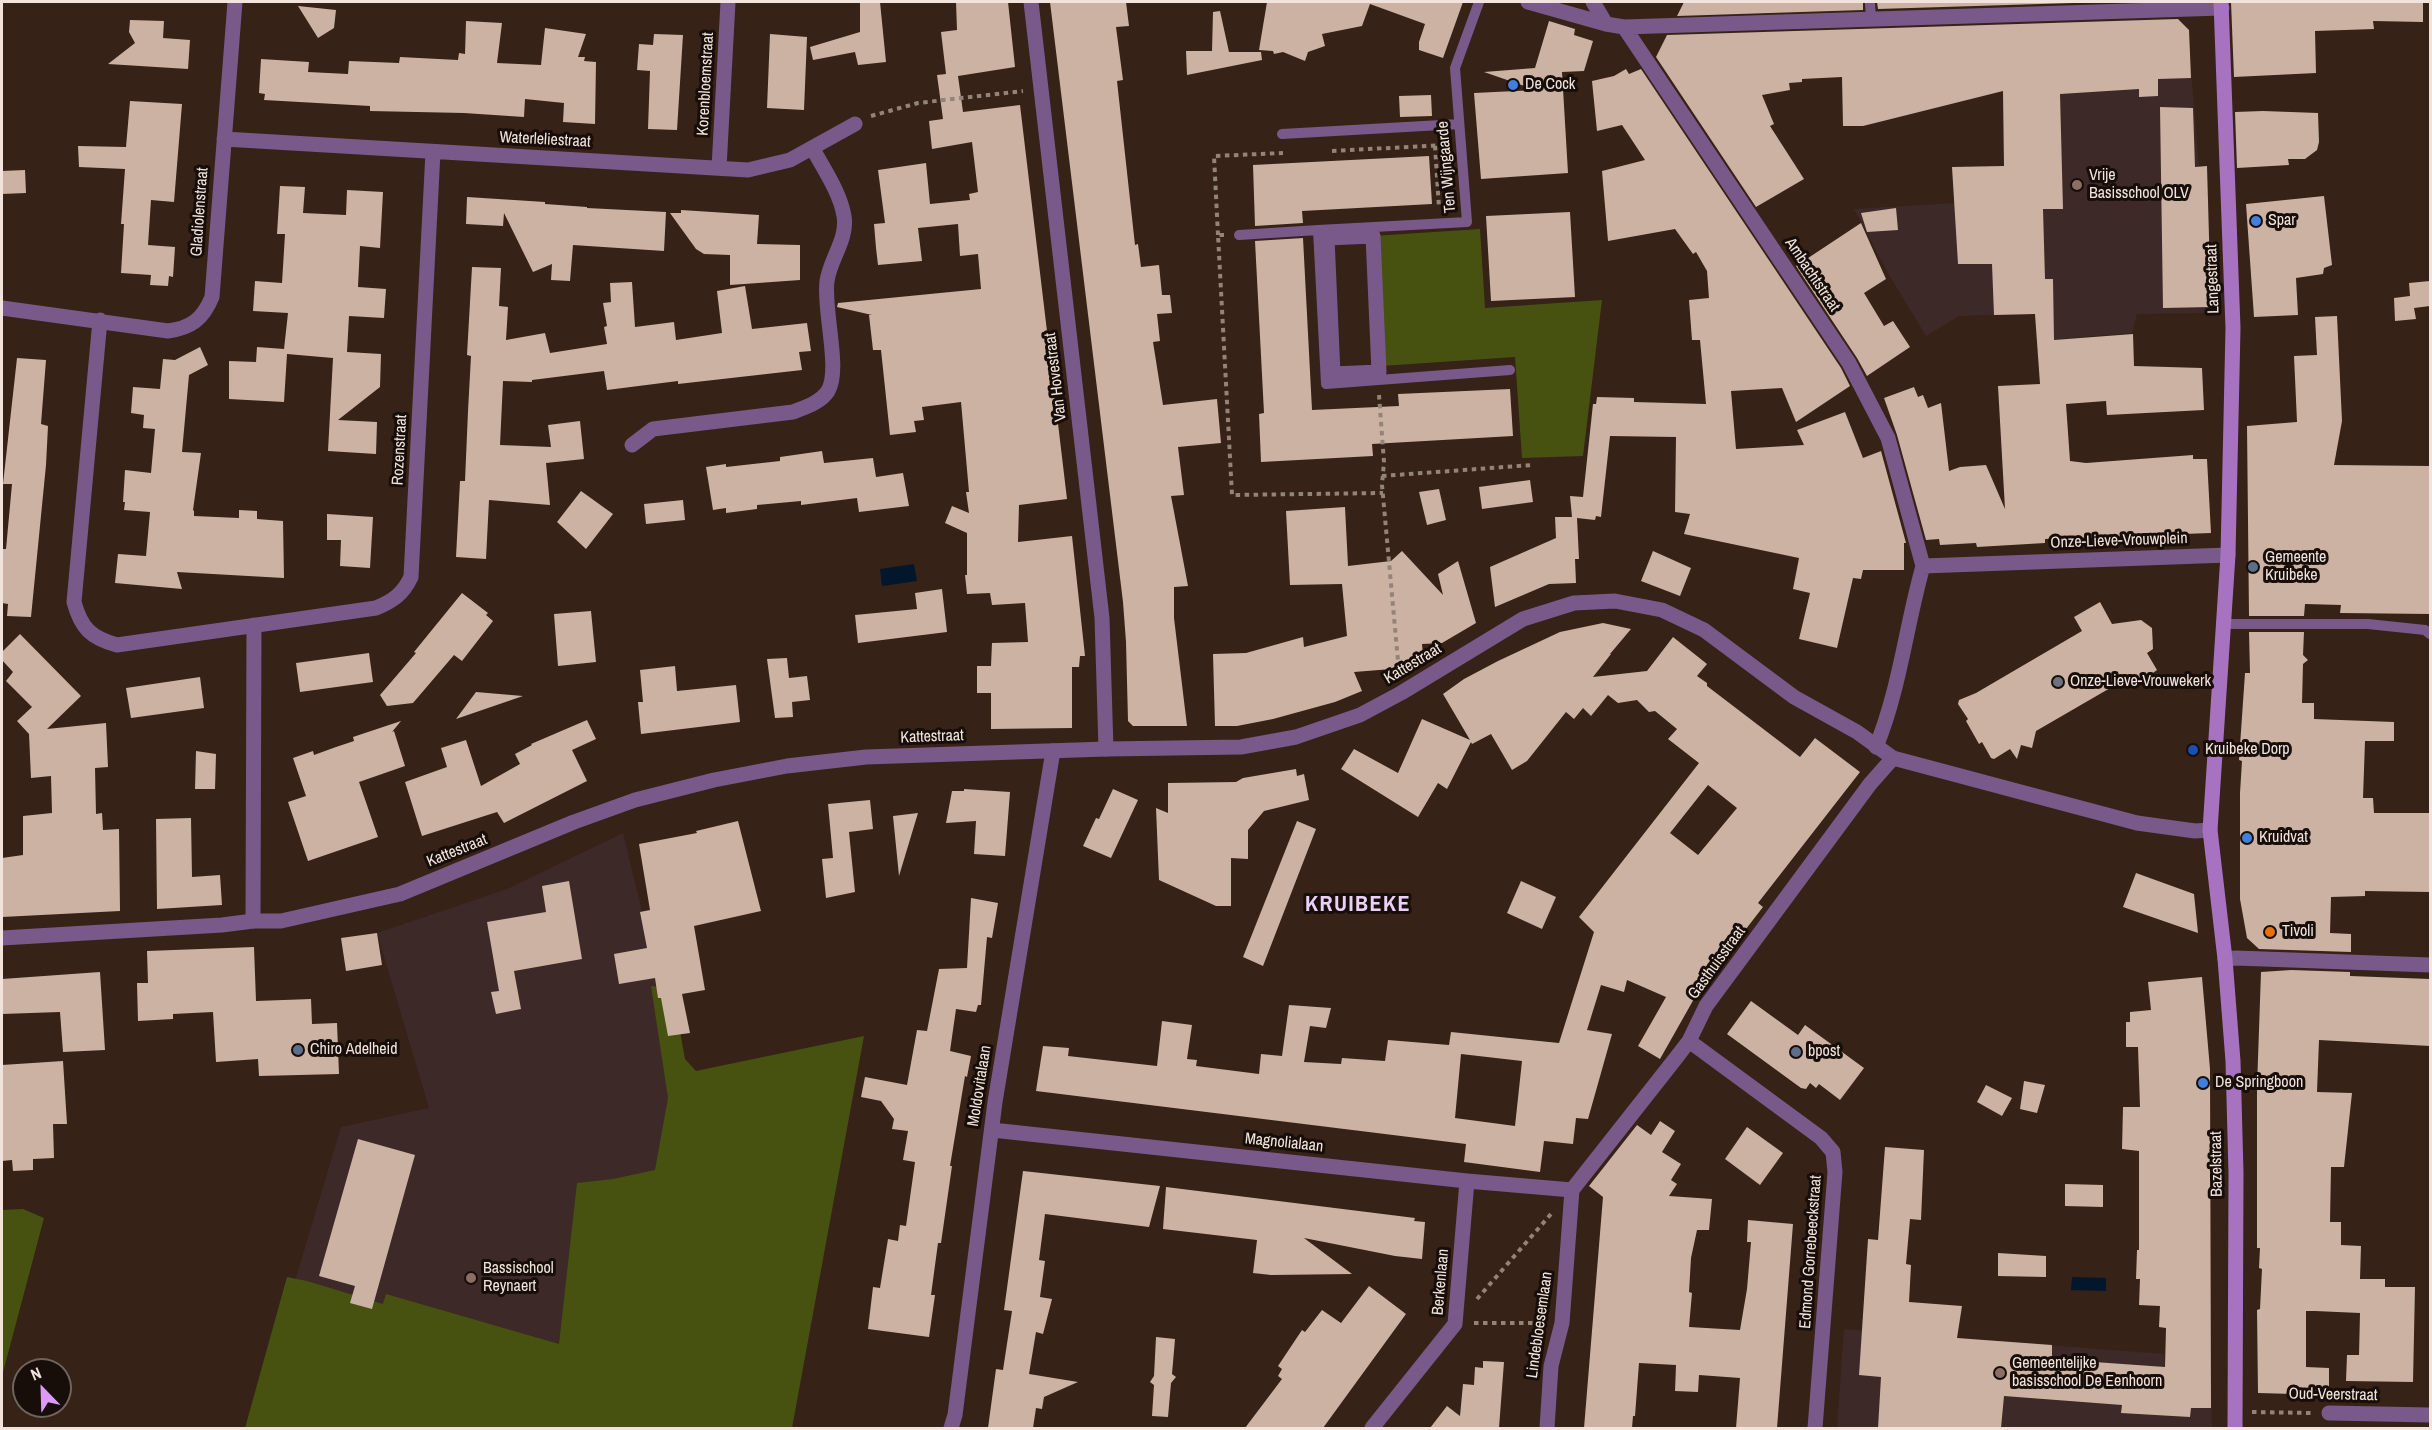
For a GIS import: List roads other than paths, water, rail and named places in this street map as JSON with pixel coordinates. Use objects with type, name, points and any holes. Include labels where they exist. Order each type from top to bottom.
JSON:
[{"type":"main road","name":"Langestraat","points":[[2222,5],[2233,328],[2228,555]]},
{"type":"main road","points":[[2210,830],[2228,555]]},
{"type":"main road","name":"Bazelstraat","points":[[2210,830],[2225,959],[2233,1061],[2236,1173],[2235,1428]]},
{"type":"street","name":"Gladiolenstraat","points":[[100,320],[168,331],[183,329],[197,322],[207,311],[212,297],[235,2]]},
{"type":"street","name":"Korenbloemstraat","points":[[719,168],[728,2]]},
{"type":"street","name":"Van Hovestraat","points":[[1031,2],[1102,618],[1106,749]]},
{"type":"street","points":[[1528,2],[1624,27],[1870,10],[2222,5]]},
{"type":"street","points":[[1593,2],[1606,24]]},
{"type":"street","name":"Ambachtstraat","points":[[1624,27],[1849,363],[1888,438],[1923,566]]},
{"type":"street","name":"Waterleliestraat","points":[[224,139],[748,170],[790,160],[855,124]]},
{"type":"street","points":[[632,445],[653,429],[793,412],[814,404],[827,392],[833,376],[827,281],[835,252],[844,234],[844,218],[840,201],[813,149]]},
{"type":"street","name":"Rozenstraat","points":[[100,320],[74,602],[78,615],[87,630],[99,640],[117,645],[376,608],[392,602],[405,590],[411,577],[433,152]]},
{"type":"street","points":[[1322,234],[1373,236],[1379,372],[1333,374],[1322,234]]},
{"type":"street","points":[[2,308],[100,320]]},
{"type":"street","name":"Onze-Lieve-Vrouwplein","points":[[1923,566],[2228,555]]},
{"type":"street","points":[[1923,566],[1891,710],[1876,747],[1893,758],[2137,823],[2195,831],[2210,830]]},
{"type":"street","name":"Kattestraat","points":[[2,938],[281,921],[400,894],[574,822],[635,800],[714,780],[787,766],[866,757],[1241,747],[1296,737],[1360,715],[1401,693],[1523,619],[1574,603],[1615,601],[1662,610],[1704,630],[1794,697],[1857,732],[1876,747]]},
{"type":"street","points":[[253,921],[254,625]]},
{"type":"street","name":"Moldovitalaan","points":[[951,1428],[955,1415],[992,1130],[1053,751]]},
{"type":"street","name":"Gasthuisstraat","points":[[1572,1190],[1689,1041],[1706,1006],[1870,784],[1893,758]]},
{"type":"street","points":[[2225,959],[2430,965]]},
{"type":"street","name":"Edmond Gorrebeeckstraat","points":[[1689,1041],[1821,1138],[1833,1152],[1835,1172],[1815,1428]]},
{"type":"street","name":"Magnolialaan","points":[[992,1130],[1467,1181],[1572,1190]]},
{"type":"street","name":"Berkenlaan","points":[[1372,1428],[1455,1324],[1467,1181]]},
{"type":"street","name":"Lindebloesemlaan","points":[[1547,1428],[1551,1366],[1562,1323],[1572,1190]]},
{"type":"street","name":"Oud-Veerstraat","points":[[2330,1413],[2430,1415]]},
{"type":"lane","name":"Ten Wijngaarde","points":[[1239,235],[1322,234],[1467,222],[1455,68],[1479,2]]},
{"type":"lane","points":[[1282,134],[1459,124]]},
{"type":"lane","points":[[1322,234],[1326,384],[1510,370]]},
{"type":"lane","points":[[2222,624],[2368,624],[2426,630],[2430,634]]},
{"type":"water","points":[[914,564],[917,581],[882,586],[880,569]]},
{"type":"water","points":[[2072,1277],[2106,1278],[2106,1291],[2071,1290]]},
{"type":"place","name":"De Cock","points":[[1513,85]]},
{"type":"place","name":"Vrije Basisschool OLV","points":[[2077,185]]},
{"type":"place","name":"Spar","points":[[2256,221]]},
{"type":"place","name":"Gemeente Kruibeke","points":[[2253,567]]},
{"type":"place","name":"Onze-Lieve-Vrouwekerk","points":[[2058,682]]},
{"type":"place","name":"Kruibeke Dorp","points":[[2193,750]]},
{"type":"place","name":"Kruidvat","points":[[2247,838]]},
{"type":"place","name":"Tivoli","points":[[2270,932]]},
{"type":"place","name":"Chiro Adelheid","points":[[298,1050]]},
{"type":"place","name":"bpost","points":[[1796,1052]]},
{"type":"place","name":"De Springboon","points":[[2203,1083]]},
{"type":"place","name":"Bassischool Reynaert","points":[[471,1278]]},
{"type":"place","name":"Gemeentelijke basisschool De Eenhoorn","points":[[2000,1373]]},
{"type":"district","name":"KRUIBEKE","points":[[1358,905]]}]
